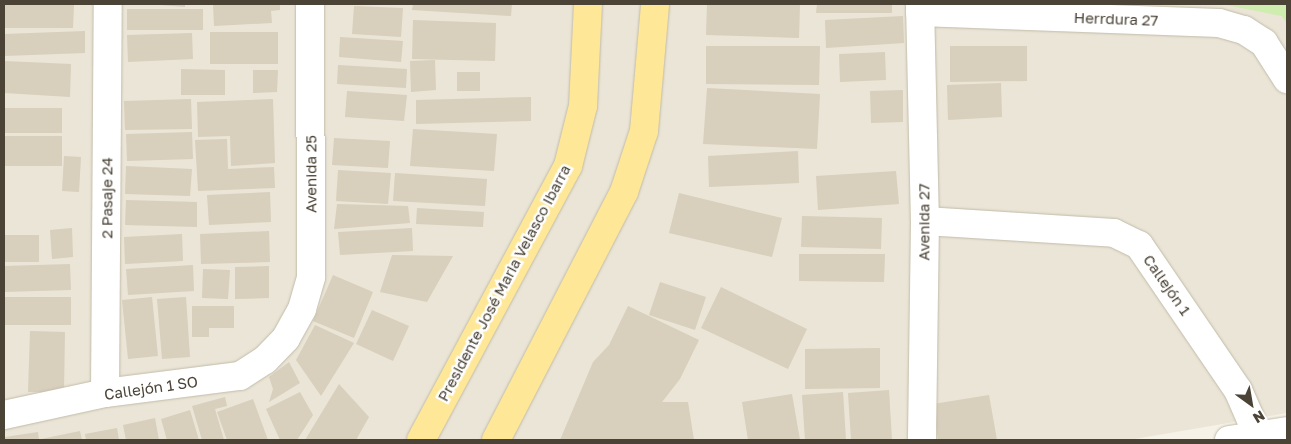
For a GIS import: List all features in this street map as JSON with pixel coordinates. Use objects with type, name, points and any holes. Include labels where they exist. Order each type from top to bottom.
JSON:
[{"type":"main road","name":"Presidente José Maria Velasco Ibarra","points":[[421,440],[568,166],[583,106],[588,4]]},
{"type":"main road","points":[[496,440],[624,192],[644,131],[655,4]]},
{"type":"street","name":"2 Pasaje 24","points":[[105,393],[108,4]]},
{"type":"street","name":"Avenida 25","points":[[286,338],[302,309],[311,277],[310,4]]},
{"type":"street","name":"Herrdura 27","points":[[920,8],[1219,23],[1244,30],[1264,43],[1287,79]]},
{"type":"street","name":"Avenida 27","points":[[920,8],[925,221],[922,440]]},
{"type":"street","name":"Callejón 1","points":[[925,221],[1114,234],[1139,245],[1238,390],[1258,436]]},
{"type":"street","name":"Callejón 1 SO","points":[[4,415],[105,393],[240,376],[265,360],[286,338]]},
{"type":"street","points":[[1229,440],[1287,431]]},
{"type":"shaded area","points":[[4,4],[1287,4],[1287,413],[1129,440],[4,440]]},
{"type":"green space","points":[[1221,4],[1287,4],[1287,24],[1282,16]]},
{"type":"building","points":[[4,4],[74,4],[73,28],[4,28]]},
{"type":"building","points":[[148,4],[185,4],[185,7]]},
{"type":"building","points":[[213,4],[280,4],[280,10],[271,11],[272,23],[214,26]]},
{"type":"building","points":[[413,4],[512,4],[511,16],[412,10]]},
{"type":"building","points":[[707,4],[800,4],[799,38],[706,35]]},
{"type":"building","points":[[817,4],[892,4],[892,13],[816,13]]},
{"type":"building","points":[[354,6],[403,8],[401,37],[352,34]]},
{"type":"building","points":[[127,9],[203,9],[203,30],[127,30]]},
{"type":"building","points":[[903,16],[904,43],[826,48],[825,20]]},
{"type":"building","points":[[413,20],[496,23],[495,61],[412,59]]},
{"type":"building","points":[[85,31],[85,53],[4,56],[4,34]]},
{"type":"building","points":[[210,32],[278,32],[278,64],[210,64]]},
{"type":"building","points":[[192,33],[193,59],[128,62],[127,35]]},
{"type":"building","points":[[340,37],[403,41],[401,62],[339,57]]},
{"type":"building","points":[[706,46],[820,46],[819,85],[706,84]]},
{"type":"building","points":[[950,46],[1027,46],[1027,81],[950,82]]},
{"type":"building","points":[[885,52],[886,80],[840,82],[839,54]]},
{"type":"building","points":[[435,60],[436,90],[411,92],[410,61]]},
{"type":"building","points":[[4,61],[71,64],[70,97],[4,93]]},
{"type":"building","points":[[338,65],[407,69],[406,88],[337,84]]},
{"type":"building","points":[[181,69],[225,70],[225,95],[181,95]]},
{"type":"building","points":[[253,70],[278,70],[277,92],[253,93]]},
{"type":"building","points":[[457,72],[480,72],[480,91],[457,91]]},
{"type":"building","points":[[1001,83],[1002,117],[948,120],[947,85]]},
{"type":"building","points":[[707,88],[820,94],[817,149],[703,144]]},
{"type":"building","points":[[903,90],[903,122],[871,123],[870,91]]},
{"type":"building","points":[[347,91],[407,95],[404,121],[345,117]]},
{"type":"building","points":[[531,97],[531,121],[416,124],[416,100]]},
{"type":"building","points":[[191,99],[192,129],[125,130],[124,101]]},
{"type":"building","points":[[273,99],[275,163],[231,166],[230,136],[198,137],[197,102]]},
{"type":"building","points":[[4,108],[62,108],[62,133],[4,133]]},
{"type":"building","points":[[413,129],[497,134],[494,171],[410,166]]},
{"type":"building","points":[[192,132],[193,159],[127,161],[126,134]]},
{"type":"building","points":[[4,136],[62,136],[62,166],[4,166]]},
{"type":"building","points":[[334,138],[390,141],[388,168],[332,165]]},
{"type":"building","points":[[227,139],[228,169],[274,167],[275,188],[198,191],[195,140]]},
{"type":"building","points":[[798,151],[799,183],[709,187],[708,156]]},
{"type":"building","points":[[64,156],[81,157],[79,192],[62,191]]},
{"type":"building","points":[[126,166],[192,169],[190,196],[125,194]]},
{"type":"building","points":[[338,170],[391,173],[388,204],[336,201]]},
{"type":"building","points":[[896,171],[899,204],[818,210],[816,176]]},
{"type":"building","points":[[395,173],[487,179],[485,206],[393,201]]},
{"type":"building","points":[[270,192],[271,222],[209,225],[207,195]]},
{"type":"building","points":[[679,193],[782,218],[772,257],[669,233]]},
{"type":"building","points":[[126,200],[197,202],[197,227],[125,225]]},
{"type":"building","points":[[337,204],[408,206],[410,223],[334,229]]},
{"type":"building","points":[[417,208],[484,212],[483,227],[416,224]]},
{"type":"building","points":[[802,216],[882,218],[881,249],[801,247]]},
{"type":"building","points":[[72,228],[73,257],[52,259],[50,230]]},
{"type":"building","points":[[412,228],[413,251],[340,255],[338,232]]},
{"type":"building","points":[[269,231],[270,262],[201,264],[200,234]]},
{"type":"building","points":[[182,234],[183,261],[125,264],[124,237]]},
{"type":"building","points":[[4,235],[39,235],[39,262],[4,262]]},
{"type":"building","points":[[799,254],[885,254],[884,282],[799,281]]},
{"type":"building","points":[[392,255],[453,256],[427,302],[380,292]]},
{"type":"building","points":[[70,264],[71,290],[4,292],[4,266]]},
{"type":"building","points":[[193,265],[194,291],[128,295],[126,269]]},
{"type":"building","points":[[269,266],[269,298],[235,299],[235,267]]},
{"type":"building","points":[[203,269],[230,270],[228,299],[202,298]]},
{"type":"building","points":[[333,275],[373,292],[354,338],[313,321]]},
{"type":"building","points":[[660,282],[706,297],[695,330],[649,315]]},
{"type":"building","points":[[721,287],[807,329],[788,369],[701,328]]},
{"type":"building","points":[[4,297],[71,297],[71,325],[4,325]]},
{"type":"building","points":[[152,297],[158,356],[128,359],[122,300]]},
{"type":"building","points":[[186,297],[190,357],[162,359],[157,299]]},
{"type":"building","points":[[192,306],[234,306],[234,328],[209,328],[209,337],[192,337]]},
{"type":"building","points":[[628,306],[699,340],[680,379],[662,402],[688,402],[694,440],[560,440],[593,362],[609,345]]},
{"type":"building","points":[[372,310],[409,326],[393,361],[356,344]]},
{"type":"building","points":[[315,325],[354,343],[321,396],[296,360]]},
{"type":"building","points":[[30,331],[65,332],[64,392],[28,392]]},
{"type":"building","points":[[880,348],[880,388],[805,389],[805,349]]},
{"type":"building","points":[[289,362],[300,383],[269,402],[273,389],[269,377]]},
{"type":"building","points":[[339,384],[369,417],[356,440],[305,440]]},
{"type":"building","points":[[889,390],[892,440],[851,440],[848,393]]},
{"type":"building","points":[[300,392],[313,415],[297,440],[280,440],[266,409]]},
{"type":"building","points":[[843,392],[846,440],[805,440],[802,395]]},
{"type":"building","points":[[792,394],[800,440],[748,440],[742,402]]},
{"type":"building","points":[[989,395],[997,440],[938,440],[933,404]]},
{"type":"building","points":[[225,397],[227,406],[215,409],[224,440],[202,440],[192,406]]},
{"type":"building","points":[[253,399],[268,440],[227,440],[217,412]]},
{"type":"building","points":[[190,410],[199,440],[167,440],[161,419]]},
{"type":"building","points":[[155,418],[159,440],[126,440],[123,425]]},
{"type":"building","points":[[117,428],[119,440],[86,440],[85,434]]},
{"type":"building","points":[[80,431],[82,440],[41,440],[41,439]]},
{"type":"building","points":[[38,432],[39,440],[5,440],[5,437]]}]
